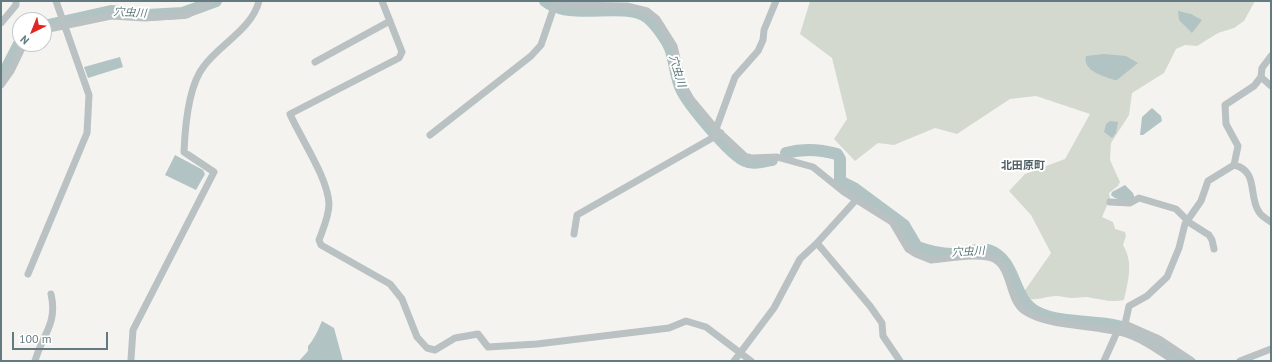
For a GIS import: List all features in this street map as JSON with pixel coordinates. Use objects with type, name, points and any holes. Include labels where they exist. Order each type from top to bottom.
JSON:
[{"type":"street","points":[[1,23],[16,4],[16,1]]},
{"type":"street","points":[[28,274],[87,133],[89,119],[89,96],[56,1]]},
{"type":"street","points":[[52,28],[111,16],[144,18],[187,15],[212,1]]},
{"type":"street","points":[[131,359],[133,330],[214,172],[184,152],[185,129],[197,78],[204,65],[252,16],[259,1]]},
{"type":"street","points":[[382,1],[402,52],[399,58],[290,114],[317,168],[328,196],[329,206],[319,240],[321,245],[390,284],[397,291],[404,304],[417,337],[428,348],[435,350],[454,338],[478,334],[488,347],[537,344],[669,328],[686,321],[706,327],[751,361]]},
{"type":"street","points":[[430,135],[541,45],[556,1],[570,5],[636,7],[654,16],[674,46],[683,85],[691,99],[719,131],[745,156],[752,158],[777,157],[813,167],[856,200],[892,222],[908,248],[925,258],[931,260],[982,256],[995,259],[1000,263],[1005,272],[1016,302],[1020,308],[1033,316],[1120,332],[1174,361]]},
{"type":"street","points":[[574,234],[577,215],[719,131],[735,77],[758,51],[763,40],[764,30],[776,1]]},
{"type":"street","points":[[315,62],[390,22]]},
{"type":"street","points":[[1,85],[11,71],[20,52]]},
{"type":"street","points":[[1234,165],[1238,146],[1226,124],[1225,105],[1254,86],[1261,77],[1262,68],[1271,56]]},
{"type":"street","points":[[1261,77],[1271,86]]},
{"type":"street","points":[[1104,361],[1124,324],[1130,306],[1147,296],[1170,272],[1187,220],[1201,201],[1208,181],[1234,165],[1243,167],[1248,172],[1258,211],[1271,222]]},
{"type":"street","points":[[1110,202],[1130,203],[1139,198],[1176,208],[1187,220],[1209,235],[1214,249]]},
{"type":"street","points":[[734,361],[774,308],[800,259],[817,243],[856,200]]},
{"type":"street","points":[[817,243],[870,306],[882,323],[883,336],[900,361]]},
{"type":"street","points":[[35,361],[52,319],[53,303],[51,294]]},
{"type":"street","points":[[1124,324],[1159,339],[1192,361]]},
{"type":"street","points":[[1240,361],[1271,349]]},
{"type":"shaded area","points":[[810,1],[1255,1],[1244,21],[1234,28],[1218,33],[1197,46],[1185,45],[1176,49],[1164,73],[1132,93],[1129,115],[1111,143],[1110,160],[1120,182],[1118,186],[1109,193],[1110,199],[1102,217],[1113,222],[1115,229],[1125,232],[1126,236],[1123,245],[1129,265],[1128,279],[1124,300],[1115,301],[1087,297],[1072,298],[1052,296],[1029,299],[1026,297],[1023,293],[1051,253],[1031,215],[1009,191],[1025,174],[1065,159],[1090,114],[1036,96],[1010,99],[957,134],[935,128],[894,145],[878,143],[855,161],[834,139],[847,119],[832,58],[800,34]]},
{"type":"shaded area","points":[[1178,11],[1191,14],[1202,20],[1192,33],[1179,20]]},
{"type":"shaded area","points":[[1104,54],[1126,56],[1138,63],[1115,80],[1095,72],[1087,66],[1086,56]]},
{"type":"shaded area","points":[[120,57],[123,67],[88,78],[84,67]]},
{"type":"shaded area","points":[[1152,108],[1161,116],[1162,121],[1143,135],[1140,135],[1142,117]]},
{"type":"shaded area","points":[[1110,121],[1118,122],[1116,133],[1112,138],[1104,132],[1106,124]]},
{"type":"shaded area","points":[[175,155],[203,170],[205,174],[196,190],[165,175]]},
{"type":"shaded area","points":[[1125,185],[1133,193],[1135,199],[1122,200],[1111,195],[1112,192]]},
{"type":"shaded area","points":[[322,321],[334,328],[343,361],[299,361],[308,351],[308,346]]},
{"type":"waterway","name":"穴虫川","points":[[52,24],[111,11],[147,15],[183,13],[216,1]]},
{"type":"waterway","name":"穴虫川","points":[[545,1],[556,7],[569,10],[626,11],[638,13],[648,18],[666,40],[670,48],[677,79],[685,96],[720,140],[738,157],[745,161],[755,163],[772,160]]},
{"type":"waterway","name":"穴虫川","points":[[1,79],[15,52]]},
{"type":"waterway","name":"穴虫川","points":[[786,153],[799,150],[812,150],[837,154],[840,159],[840,181],[854,188],[904,225],[917,247],[948,254],[988,250],[998,255],[1005,262],[1023,298],[1029,306],[1037,312],[1047,316],[1067,320],[1118,326],[1153,340],[1185,361]]},
{"type":"district","name":"北田原町","points":[[1023,166]]}]
